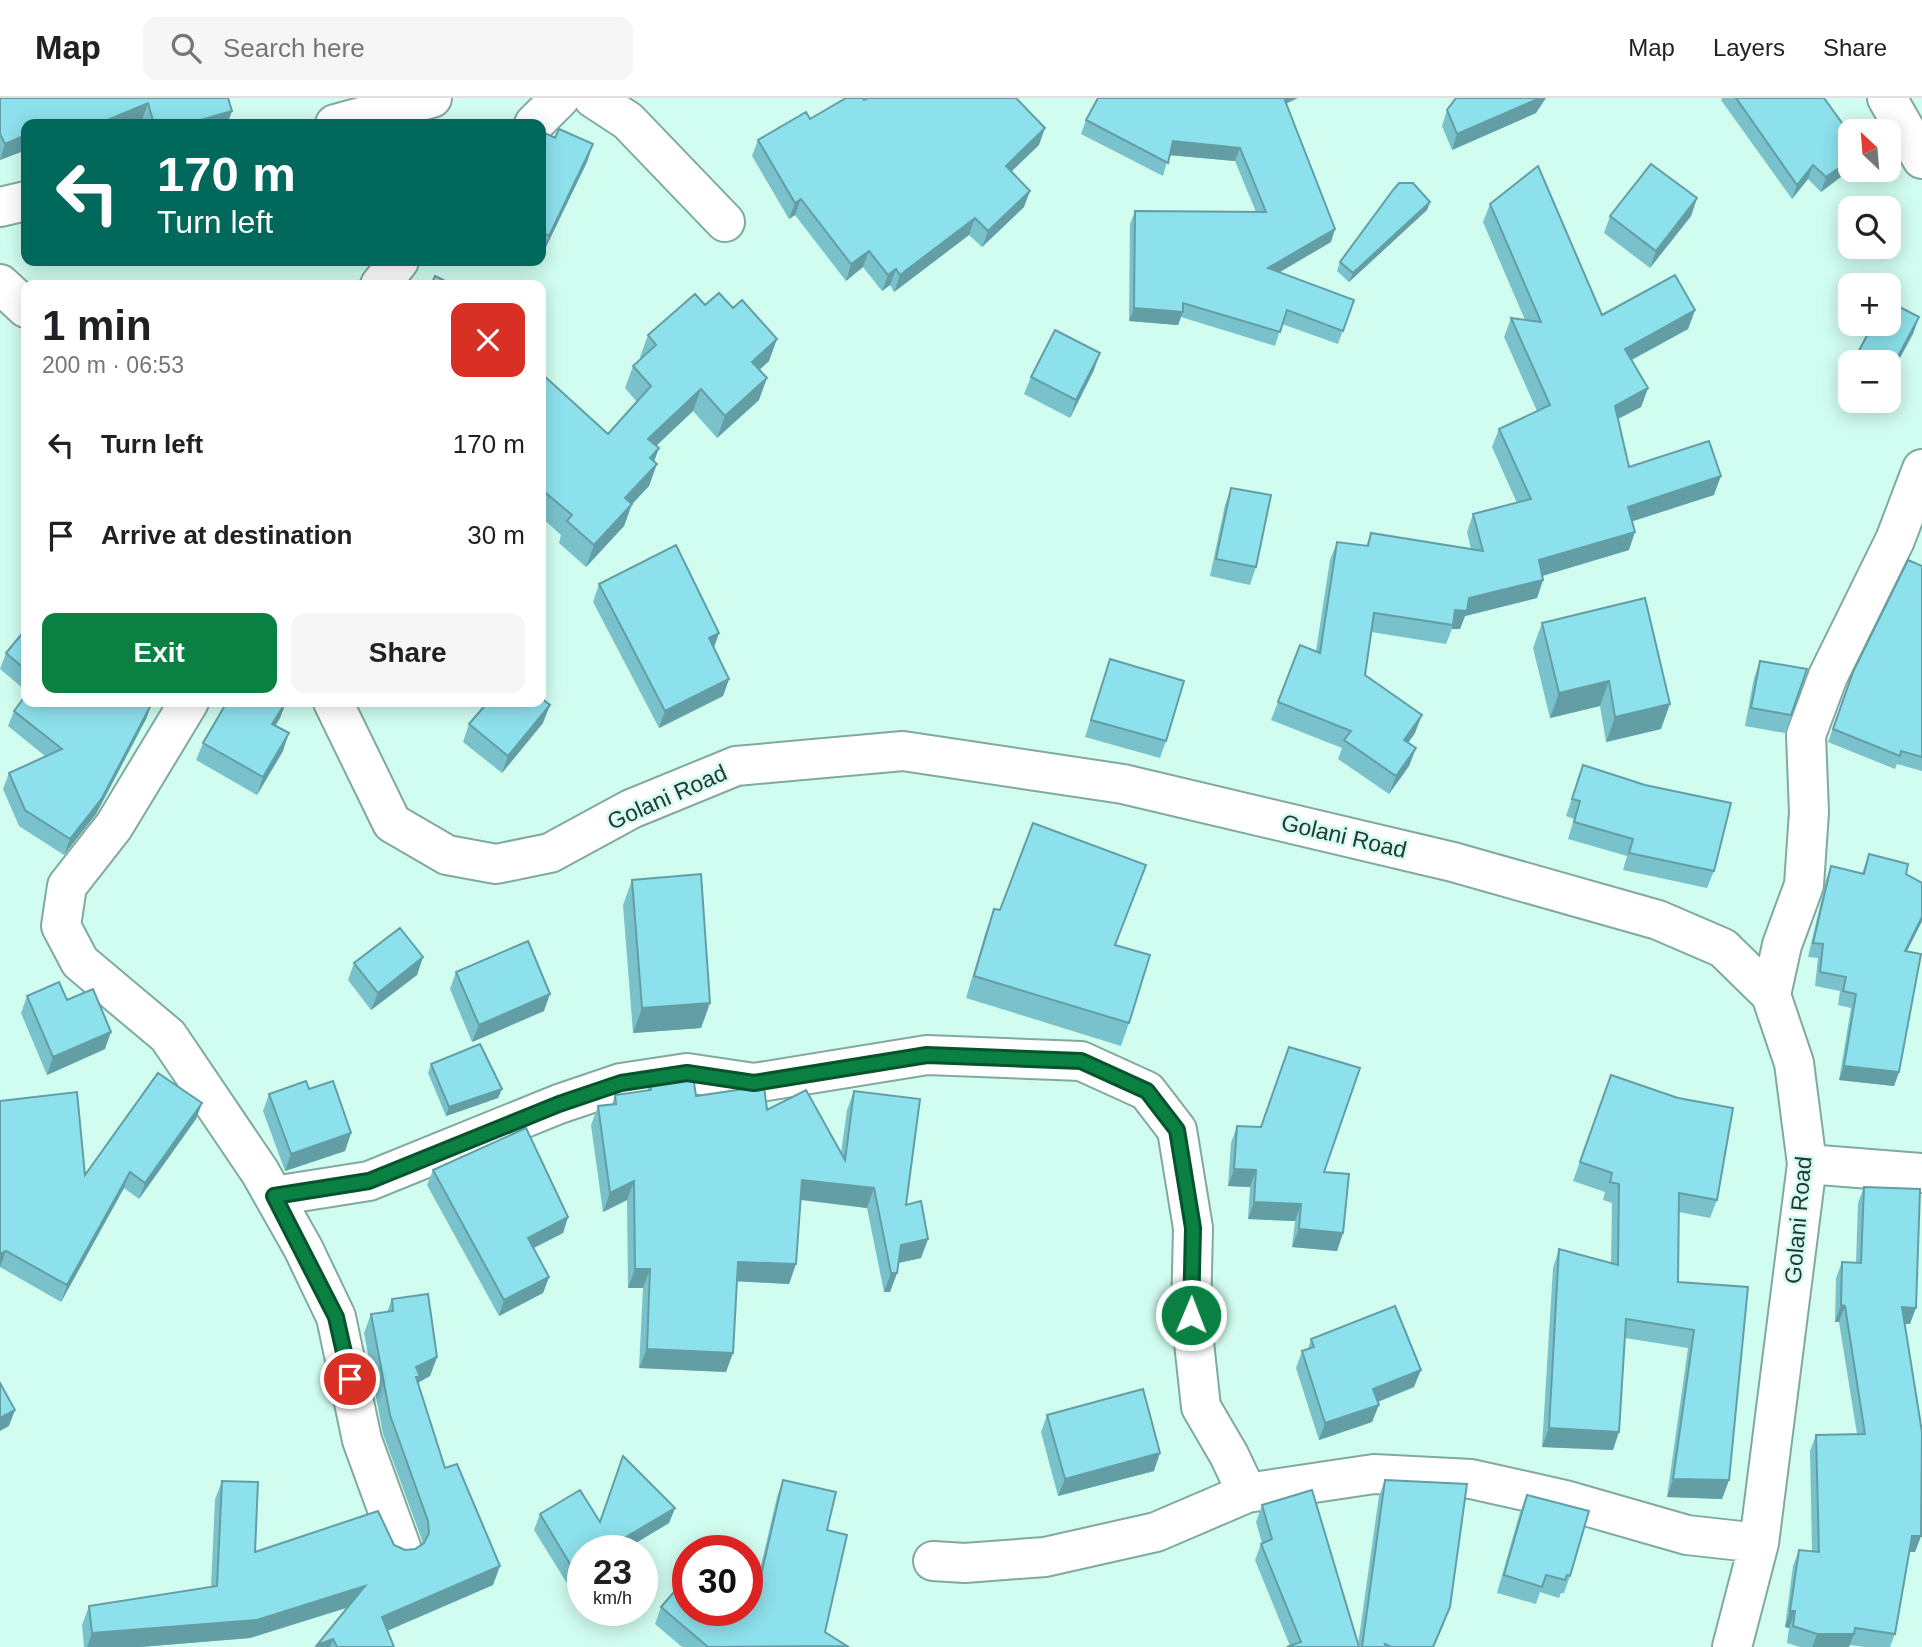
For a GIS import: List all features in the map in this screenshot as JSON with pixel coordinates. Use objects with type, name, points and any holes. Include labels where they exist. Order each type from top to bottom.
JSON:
[{"type":"street","points":[[354,119],[432,98]]},
{"type":"street","points":[[539,119],[560,98]]},
{"type":"street","points":[[593,98],[628,121],[725,222]]},
{"type":"street","points":[[1887,98],[1922,159]]},
{"type":"street","points":[[0,207],[21,202]]},
{"type":"street","points":[[384,280],[395,266]]},
{"type":"street","points":[[0,284],[21,303]]},
{"type":"street","points":[[1770,995],[1782,945],[1804,885],[1809,812],[1806,735],[1828,676],[1895,540],[1922,469]]},
{"type":"street","points":[[186,707],[114,826],[67,886],[61,926],[80,962],[168,1035],[274,1196],[336,1317],[362,1440],[401,1547]]},
{"type":"street","name":"Golani Road","points":[[335,707],[392,823],[447,855],[496,864],[550,853],[631,809],[736,766],[903,751],[1123,784],[1453,862],[1658,920],[1723,948],[1770,995],[1794,1063],[1807,1164],[1759,1543],[1732,1647]]},
{"type":"street","points":[[274,1196],[369,1181],[559,1104],[621,1083],[687,1073],[754,1083],[927,1055],[1081,1061],[1147,1091],[1177,1130],[1193,1228],[1191,1315],[1201,1407],[1247,1493]]},
{"type":"street","points":[[1807,1164],[1922,1173]]},
{"type":"street","points":[[933,1560],[965,1563],[1045,1557],[1156,1532],[1247,1493],[1374,1474],[1471,1479],[1565,1500],[1687,1535],[1759,1543]]},
{"type":"building","points":[[0,98],[228,98],[232,111],[204,119],[153,119],[148,103],[110,119],[21,119],[21,137],[5,144],[0,134]]},
{"type":"building","points":[[846,98],[1016,98],[1045,128],[1006,166],[1030,191],[988,231],[975,218],[900,275],[896,269],[888,275],[869,251],[851,264],[801,199],[795,203],[758,140],[806,112],[810,119]]},
{"type":"building","points":[[1098,98],[1284,98],[1335,229],[1268,268],[1354,300],[1343,331],[1287,310],[1280,332],[1183,303],[1183,312],[1134,308],[1135,211],[1266,212],[1240,148],[1173,141],[1168,163],[1086,120]]},
{"type":"building","points":[[1456,98],[1540,98],[1457,134],[1447,110]]},
{"type":"building","points":[[1736,98],[1824,98],[1839,119],[1838,168],[1826,177],[1813,165],[1797,185]]},
{"type":"building","points":[[559,129],[593,144],[549,236],[546,234],[546,134],[555,138]]},
{"type":"building","points":[[1651,164],[1697,198],[1656,251],[1610,216]]},
{"type":"building","points":[[1538,166],[1602,315],[1675,275],[1695,310],[1625,349],[1648,388],[1615,406],[1629,467],[1709,441],[1721,476],[1628,507],[1635,532],[1539,560],[1543,580],[1469,598],[1467,611],[1455,610],[1453,625],[1374,613],[1365,675],[1422,715],[1404,740],[1416,748],[1396,776],[1344,740],[1351,731],[1278,702],[1300,645],[1320,653],[1337,542],[1368,546],[1371,533],[1483,551],[1473,514],[1531,499],[1499,429],[1550,405],[1511,318],[1541,322],[1490,204]]},
{"type":"building","points":[[1399,183],[1413,183],[1430,202],[1353,273],[1340,262]]},
{"type":"building","points":[[719,293],[733,308],[742,300],[777,339],[752,362],[767,378],[725,416],[701,389],[648,439],[659,448],[650,458],[657,464],[625,498],[632,504],[594,545],[567,521],[572,515],[546,493],[546,378],[608,434],[651,386],[633,366],[656,345],[648,335],[695,294],[705,305]]},
{"type":"building","points":[[1901,308],[1919,317],[1901,351],[1859,350],[1867,336],[1901,336]]},
{"type":"building","points":[[1055,330],[1100,353],[1076,400],[1031,377]]},
{"type":"building","points":[[1231,488],[1271,495],[1256,567],[1216,559]]},
{"type":"building","points":[[676,545],[719,633],[709,638],[729,679],[665,711],[599,584]]},
{"type":"building","points":[[1908,560],[1922,566],[1922,757],[1901,751],[1900,756],[1833,729],[1853,672]]},
{"type":"building","points":[[1645,598],[1670,704],[1615,717],[1609,681],[1559,693],[1542,623]]},
{"type":"building","points":[[21,635],[21,666],[6,653]]},
{"type":"building","points":[[1110,659],[1184,681],[1166,741],[1091,720]]},
{"type":"building","points":[[1760,661],[1807,669],[1791,715],[1751,708]]},
{"type":"building","points":[[21,702],[21,707],[150,707],[102,798],[70,839],[25,810],[9,773],[62,749],[14,711]]},
{"type":"building","points":[[546,702],[550,705],[508,756],[469,724],[484,707],[546,707]]},
{"type":"building","points":[[224,707],[283,707],[272,724],[289,733],[263,777],[203,743]]},
{"type":"building","points":[[1583,765],[1645,785],[1731,803],[1714,871],[1629,853],[1633,839],[1574,822],[1580,801],[1572,799]]},
{"type":"building","points":[[1033,823],[1146,865],[1115,945],[1150,955],[1129,1023],[974,976],[994,909],[1000,910]]},
{"type":"building","points":[[1869,854],[1908,864],[1906,874],[1922,883],[1922,917],[1905,951],[1921,954],[1899,1072],[1844,1066],[1856,994],[1843,991],[1846,977],[1820,972],[1823,944],[1813,943],[1831,866],[1864,874]]},
{"type":"building","points":[[701,874],[710,1003],[642,1008],[632,880]]},
{"type":"building","points":[[400,928],[423,957],[378,993],[354,963]]},
{"type":"building","points":[[528,941],[550,994],[479,1025],[456,972]]},
{"type":"building","points":[[59,982],[67,1000],[93,989],[111,1032],[53,1057],[27,996]]},
{"type":"building","points":[[480,1044],[502,1089],[449,1107],[431,1064]]},
{"type":"building","points":[[1289,1047],[1360,1068],[1324,1172],[1349,1174],[1343,1233],[1299,1229],[1301,1204],[1254,1202],[1256,1170],[1234,1169],[1237,1126],[1261,1127]]},
{"type":"building","points":[[158,1073],[202,1103],[145,1183],[130,1172],[67,1285],[6,1251],[0,1254],[0,1101],[77,1092],[85,1175]]},
{"type":"building","points":[[1611,1075],[1678,1098],[1733,1108],[1717,1200],[1679,1193],[1678,1282],[1748,1287],[1729,1480],[1673,1479],[1694,1330],[1626,1319],[1619,1432],[1549,1428],[1559,1249],[1618,1265],[1619,1184],[1610,1182],[1612,1173],[1580,1162]]},
{"type":"building","points":[[693,1076],[696,1096],[764,1086],[767,1110],[806,1090],[845,1160],[854,1091],[920,1099],[906,1205],[921,1201],[928,1239],[901,1245],[897,1273],[891,1273],[874,1188],[802,1180],[796,1264],[738,1262],[733,1353],[647,1349],[650,1269],[635,1269],[634,1181],[610,1193],[598,1106],[616,1104],[615,1095],[651,1090],[650,1083]]},
{"type":"building","points":[[306,1081],[309,1089],[333,1081],[351,1133],[291,1154],[269,1094]]},
{"type":"building","points":[[526,1128],[568,1217],[528,1238],[549,1277],[504,1300],[433,1170]]},
{"type":"building","points":[[1864,1187],[1920,1189],[1916,1308],[1902,1307],[1922,1432],[1921,1536],[1912,1536],[1895,1634],[1855,1628],[1854,1634],[1817,1634],[1793,1626],[1795,1611],[1790,1611],[1799,1550],[1819,1552],[1816,1435],[1865,1434],[1845,1306],[1841,1305],[1842,1262],[1861,1263]]},
{"type":"building","points":[[428,1294],[437,1357],[416,1367],[420,1377],[416,1377],[445,1468],[457,1464],[500,1566],[382,1617],[394,1647],[337,1647],[333,1639],[317,1645],[365,1586],[257,1620],[92,1633],[89,1606],[217,1586],[222,1481],[258,1482],[255,1552],[378,1511],[394,1545],[405,1550],[415,1549],[424,1543],[429,1533],[428,1521],[390,1415],[371,1314],[393,1311],[392,1299]]},
{"type":"building","points":[[1395,1306],[1421,1370],[1373,1389],[1379,1405],[1325,1423],[1302,1351],[1314,1347],[1311,1339]]},
{"type":"building","points":[[0,1383],[15,1410],[0,1418]]},
{"type":"building","points":[[1143,1389],[1160,1453],[1065,1479],[1047,1415]]},
{"type":"building","points":[[623,1456],[675,1508],[629,1535],[567,1535],[567,1559],[540,1514],[580,1490],[600,1522]]},
{"type":"building","points":[[783,1480],[836,1492],[827,1530],[847,1535],[825,1632],[847,1646],[708,1647],[683,1626],[763,1626],[763,1566]]},
{"type":"building","points":[[1385,1480],[1467,1484],[1450,1607],[1433,1647],[1392,1647],[1385,1644],[1386,1647],[1362,1647]]},
{"type":"building","points":[[1312,1490],[1359,1647],[1287,1647],[1301,1642],[1261,1544],[1272,1539],[1262,1505]]},
{"type":"building","points":[[1527,1495],[1589,1511],[1570,1576],[1567,1575],[1565,1580],[1546,1575],[1542,1587],[1504,1575]]},
{"type":"building","points":[[672,1594],[672,1616],[661,1607]]},
{"type":"route","points":[[350,1379],[336,1317],[274,1196],[369,1181],[559,1104],[621,1083],[687,1073],[754,1083],[809,1077],[927,1055],[1081,1061],[1147,1091],[1177,1130],[1193,1228],[1191,1315]]}]
